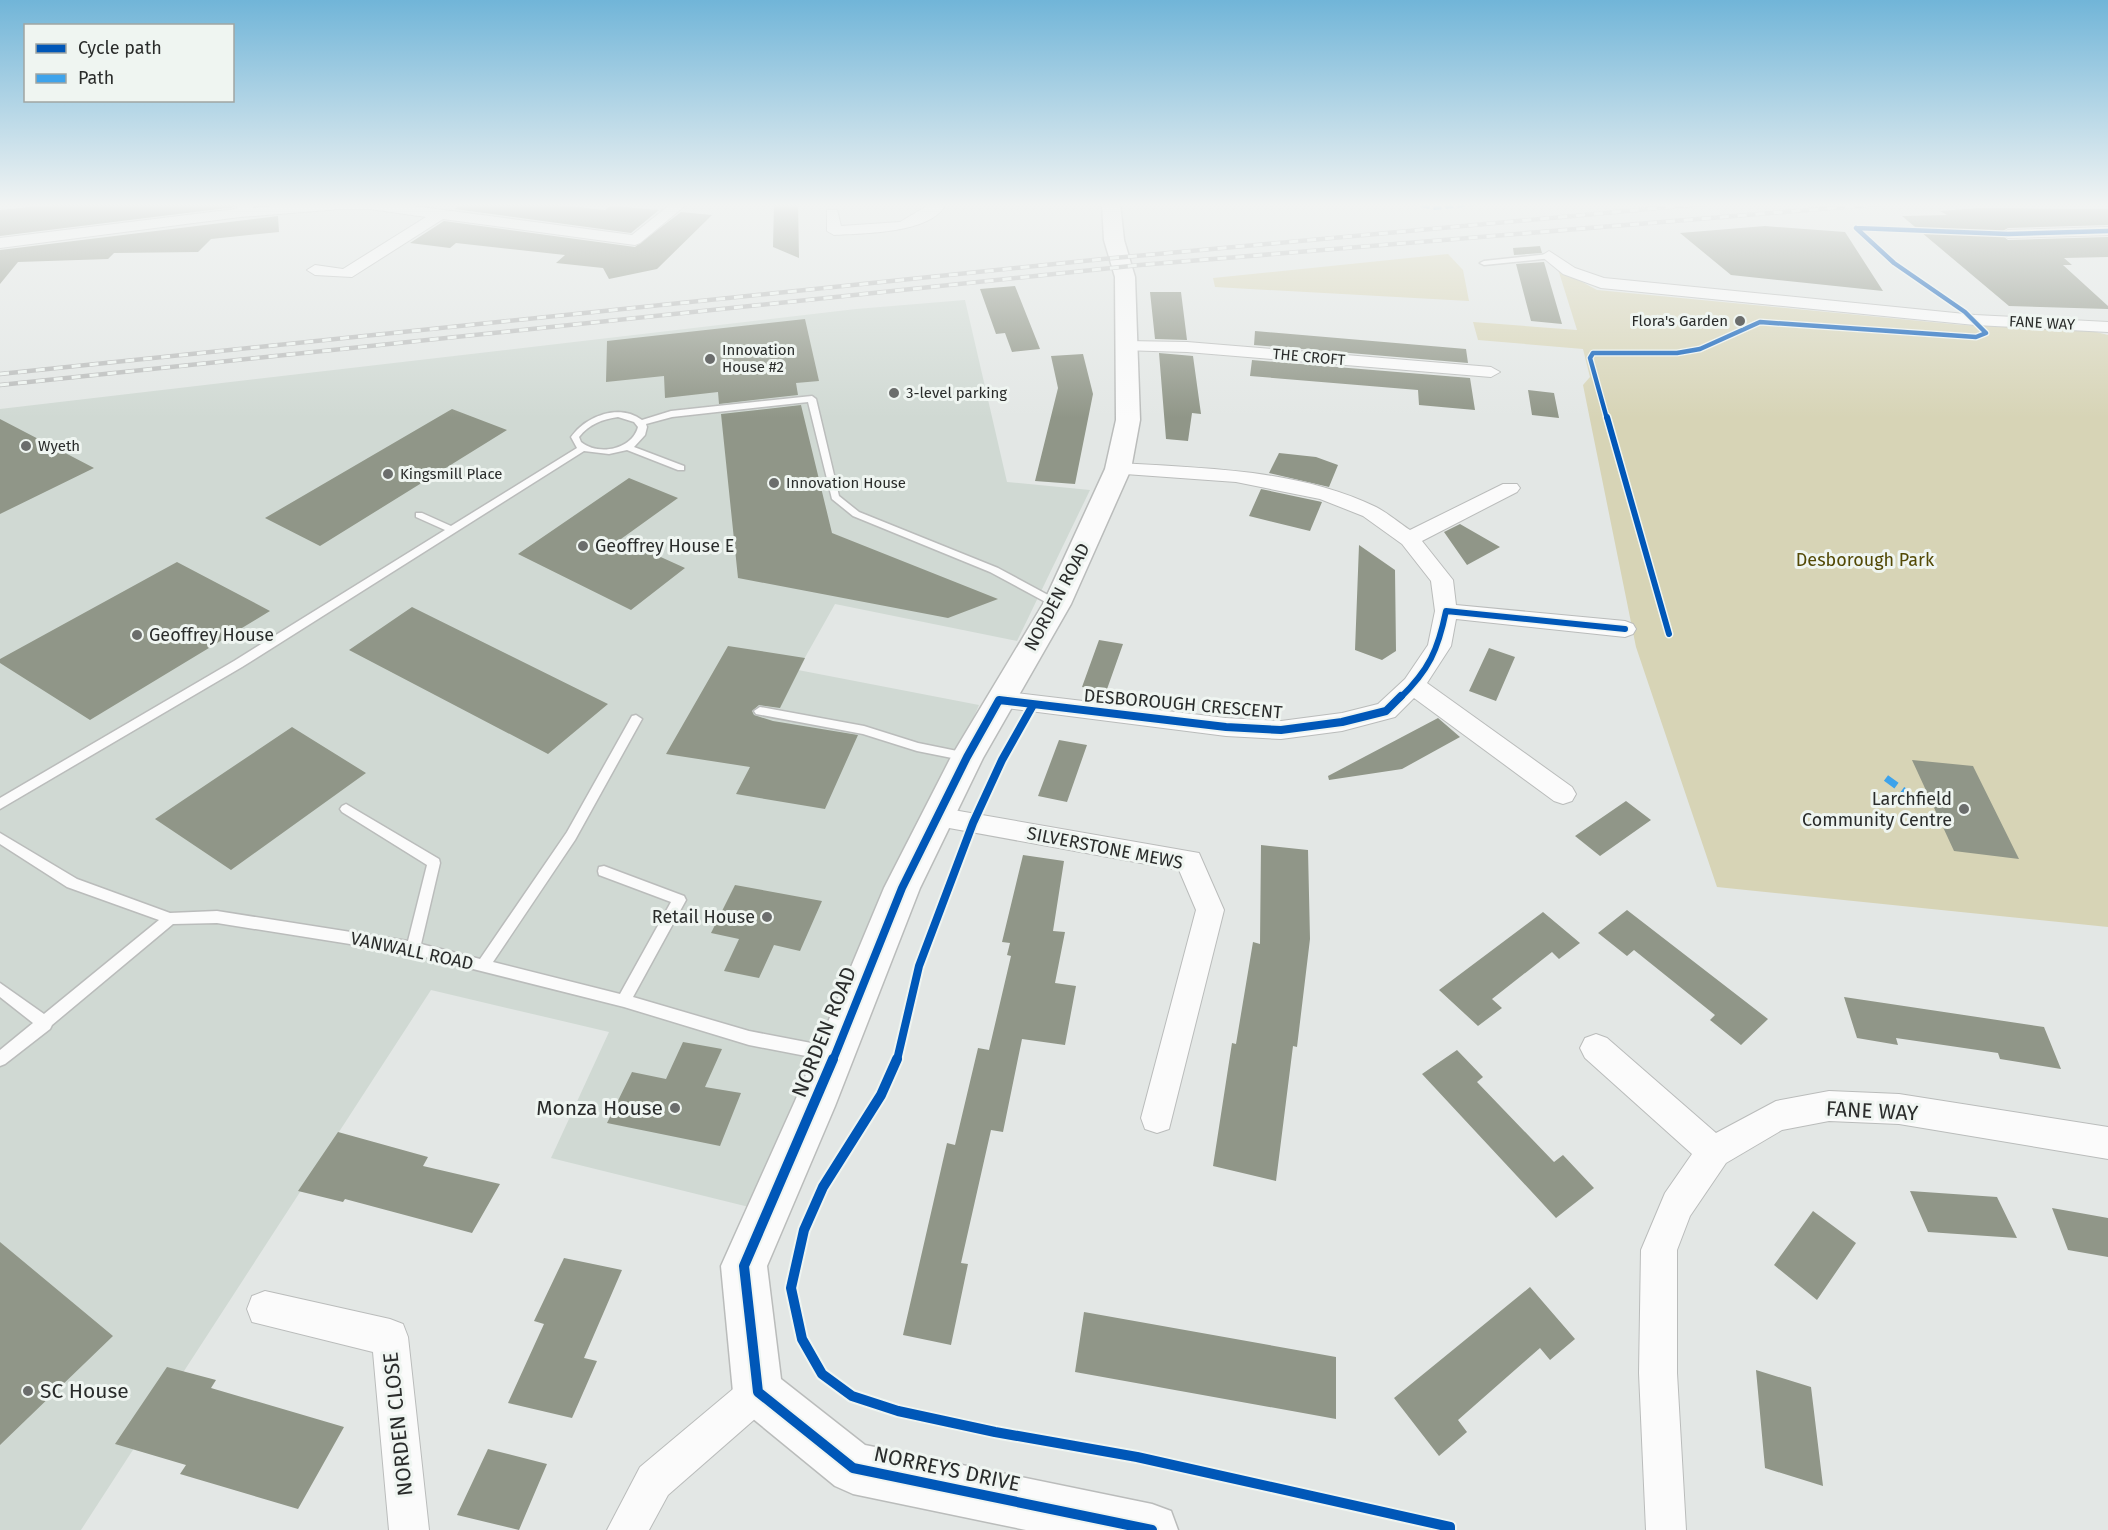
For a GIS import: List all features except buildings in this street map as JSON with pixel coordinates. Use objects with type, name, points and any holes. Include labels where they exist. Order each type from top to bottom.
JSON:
[{"type":"street","points":[[350,274],[368,276]]},
{"type":"street","name":"NORDEN ROAD","points":[[758,1392],[744,1266],[814,1106],[902,888],[967,757],[1057,604],[1118,469],[1128,420],[1124,274]]},
{"type":"street","name":"FANE WAY","points":[[1576,274],[1601,283],[1975,320],[2108,327]]},
{"type":"street","name":"THE CROFT","points":[[1126,346],[1187,347],[1491,372]]},
{"type":"street","name":"DESBOROUGH CRESCENT","points":[[999,700],[1214,726],[1281,730],[1342,723],[1386,711],[1413,685],[1439,646],[1446,611],[1442,580],[1409,539],[1370,512],[1326,494],[1236,476],[1118,469]]},
{"type":"street","points":[[1409,539],[1510,488]]},
{"type":"street","points":[[1446,611],[1625,629]]},
{"type":"street","points":[[1413,685],[1563,794]]},
{"type":"street","name":"SILVERSTONE MEWS","points":[[936,817],[1189,861],[1210,910],[1157,1118]]},
{"type":"street","points":[[1596,1048],[1714,1152]]},
{"type":"street","name":"FANE WAY","points":[[1666,1530],[1658,1373],[1659,1250],[1677,1205],[1714,1152],[1776,1116],[1829,1106],[1899,1109],[2108,1143]]},
{"type":"street","name":"NORDEN CLOSE","points":[[265,1309],[390,1337],[409,1530]]},
{"type":"street","points":[[627,1530],[654,1481],[758,1392]]},
{"type":"street","name":"NORREYS DRIVE","points":[[758,1392],[853,1468],[1152,1530]]},
{"type":"lane","points":[[641,423],[643,434],[627,447],[599,452],[583,448],[577,443],[575,437],[584,425],[594,420],[619,416],[641,423],[671,414],[812,399],[835,497],[856,514],[994,570],[1057,604]]},
{"type":"lane","points":[[627,447],[681,468]]},
{"type":"lane","points":[[0,804],[238,663],[583,448]]},
{"type":"lane","points":[[419,514],[452,530]]},
{"type":"lane","points":[[760,711],[864,730],[917,747],[967,757]]},
{"type":"lane","points":[[483,966],[571,836],[636,719]]},
{"type":"lane","points":[[346,809],[434,863],[413,948]]},
{"type":"lane","name":"VANWALL ROAD","points":[[0,838],[72,883],[170,919],[217,916],[413,948],[624,1001],[748,1038],[834,1054]]},
{"type":"lane","points":[[604,871],[679,900],[624,1001]]},
{"type":"lane","points":[[0,1059],[170,919]]},
{"type":"lane","points":[[0,989],[45,1024]]},
{"type":"shaded area","points":[[965,300],[1007,482],[1090,490],[1017,641],[835,604],[798,670],[979,705],[757,1209],[551,1158],[609,1032],[431,990],[81,1530],[0,1530],[0,409],[856,309]]},
{"type":"green space","points":[[1248,274],[1464,274],[1469,301],[1215,287],[1213,278]]},
{"type":"green space","name":"Desborough Park","points":[[1560,274],[1568,274],[1597,290],[1962,325],[2088,330],[2108,335],[2108,927],[1717,887],[1636,647],[1583,385],[1590,377],[1583,349],[1478,340],[1473,322],[1577,330]]},
{"type":"railway","points":[[0,374],[955,274]]},
{"type":"railway","points":[[0,385],[1051,274]]},
{"type":"marked path","points":[[1886,778],[1912,797]]},
{"type":"cycle path","points":[[1669,634],[1590,358],[1593,353],[1602,351],[1677,353],[1700,349],[1760,322],[1976,337],[1986,333],[1965,312],[1911,274]]},
{"type":"cycle path","points":[[1152,1530],[853,1468],[758,1392],[744,1266],[814,1106],[902,888],[967,757],[999,700],[1226,727],[1281,730],[1342,722],[1386,711],[1413,685],[1439,646],[1446,611],[1625,629]]},
{"type":"cycle path","points":[[1033,705],[1002,760],[973,823],[919,966],[900,1053],[881,1095],[823,1187],[804,1230],[791,1288],[802,1339],[822,1374],[852,1396],[898,1411],[995,1432],[1137,1457],[1450,1527],[1450,1530]]},
{"type":"place","name":"Flora's Garden","points":[[1740,321]]},
{"type":"place","name":"Innovation House #2","points":[[710,359]]},
{"type":"place","name":"3-level parking","points":[[894,393]]},
{"type":"place","name":"Wyeth","points":[[26,446]]},
{"type":"place","name":"Kingsmill Place","points":[[388,474]]},
{"type":"place","name":"Innovation House","points":[[774,483]]},
{"type":"place","name":"Geoffrey House E","points":[[583,546]]},
{"type":"place","name":"Geoffrey House","points":[[137,635]]},
{"type":"place","name":"Larchfield Community Centre","points":[[1964,809]]},
{"type":"place","name":"Retail House","points":[[767,917]]},
{"type":"place","name":"Monza House","points":[[675,1108]]},
{"type":"place","name":"SC House","points":[[28,1391]]}]
